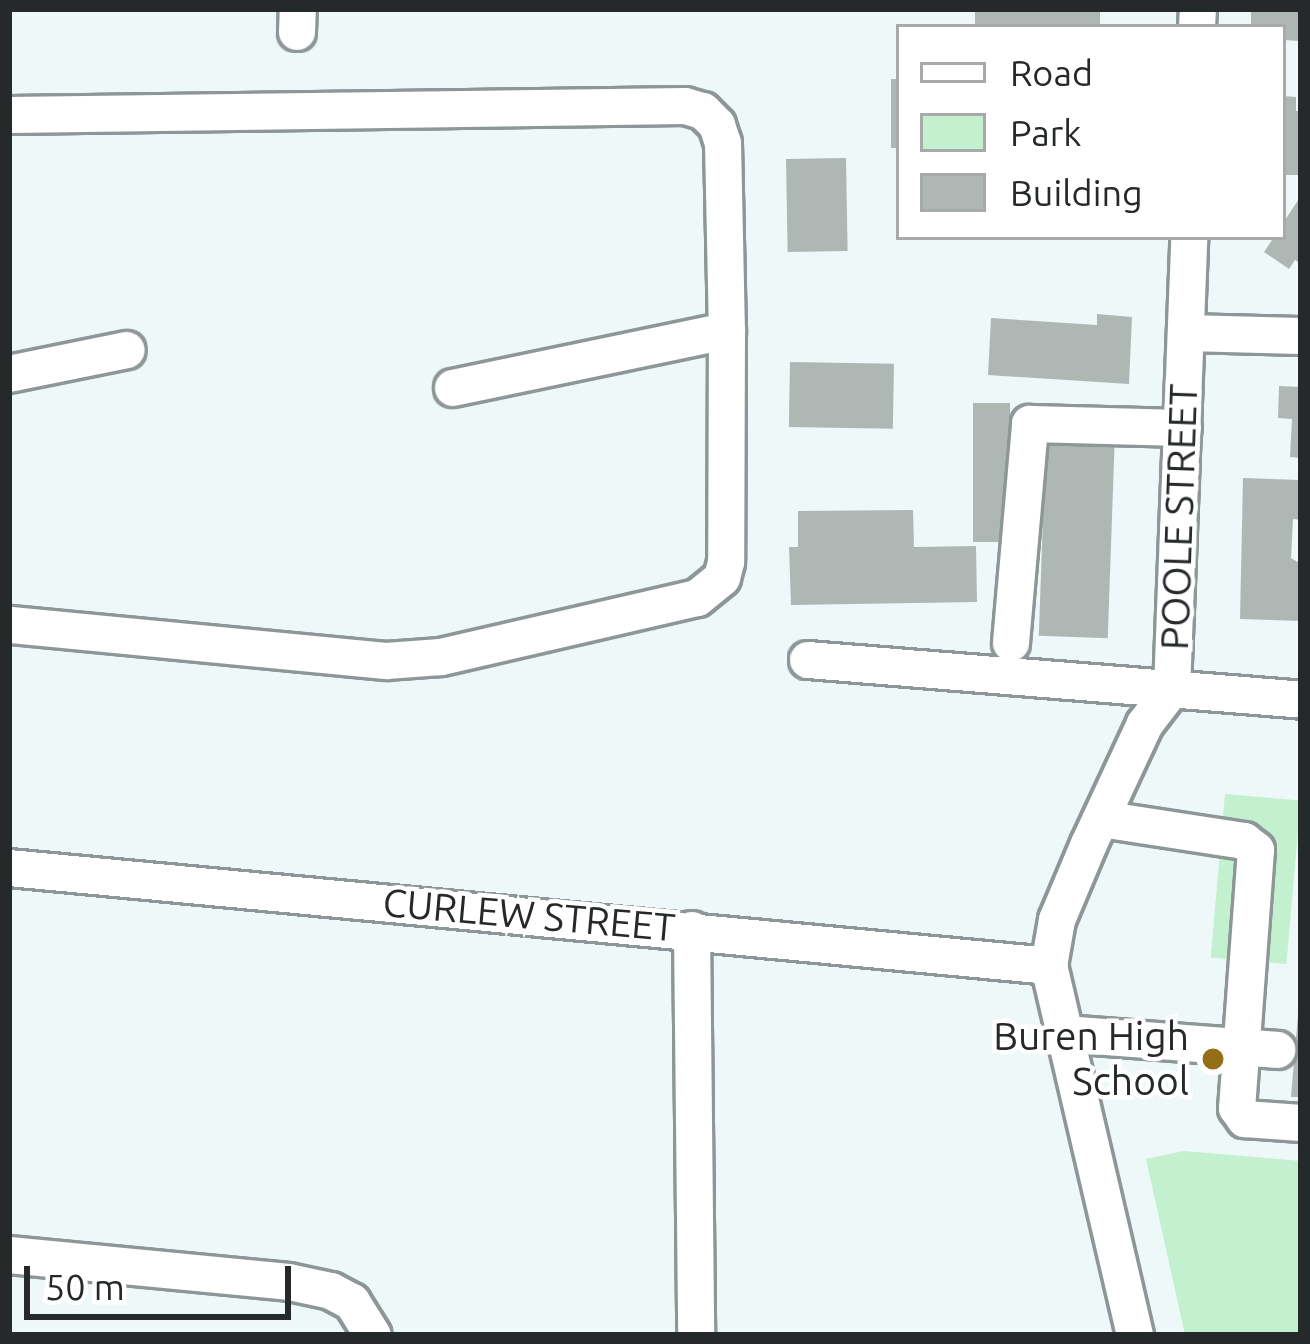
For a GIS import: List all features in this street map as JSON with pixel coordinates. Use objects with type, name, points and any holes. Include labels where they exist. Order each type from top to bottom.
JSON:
[{"type":"street","points":[[9,115],[685,106],[703,111],[717,124],[723,143],[727,332],[726,562],[722,578],[697,598],[441,657],[386,661],[9,625]]},
{"type":"street","name":"POOLE STREET","points":[[1135,1335],[1049,966],[1057,920],[1101,819],[1145,724],[1172,689],[1190,240]]},
{"type":"street","points":[[453,388],[727,332]]},
{"type":"street","points":[[1186,333],[1301,336]]},
{"type":"street","points":[[9,374],[127,350]]},
{"type":"street","points":[[1011,643],[1030,424],[1183,428]]},
{"type":"street","points":[[808,660],[1301,700]]},
{"type":"street","points":[[1101,819],[1244,841],[1256,850],[1259,1049],[1241,1116],[1301,1123]]},
{"type":"street","name":"CURLEW STREET","points":[[9,868],[1049,966]]},
{"type":"street","points":[[692,930],[696,1335]]},
{"type":"street","points":[[1065,1034],[1259,1049]]},
{"type":"street","points":[[9,1255],[290,1282],[332,1291],[352,1302],[373,1335]]},
{"type":"green space","points":[[1225,794],[1301,801],[1286,964],[1211,957]]},
{"type":"green space","points":[[1184,1151],[1301,1161],[1301,1335],[1185,1335],[1146,1159]]},
{"type":"building","points":[[975,9],[1100,9],[1100,24],[975,24]]},
{"type":"building","points":[[1251,9],[1301,9],[1301,41],[1286,40],[1286,24],[1251,24]]},
{"type":"building","points":[[891,79],[896,79],[896,148],[891,148]]},
{"type":"building","points":[[1286,96],[1296,97],[1296,111],[1301,111],[1301,175],[1286,175]]},
{"type":"building","points":[[846,158],[848,251],[788,252],[786,159]]},
{"type":"building","points":[[1301,196],[1301,264],[1295,260],[1289,269],[1264,252],[1272,240],[1286,240],[1286,218]]},
{"type":"building","points":[[1097,314],[1132,317],[1129,384],[988,375],[991,318],[1097,325]]},
{"type":"building","points":[[790,362],[894,364],[893,429],[789,427]]},
{"type":"building","points":[[1279,386],[1301,387],[1301,458],[1290,457],[1292,419],[1278,418]]},
{"type":"building","points":[[973,403],[1010,403],[1010,542],[973,542]]},
{"type":"building","points":[[1046,430],[1115,432],[1108,638],[1039,636]]},
{"type":"building","points":[[1243,478],[1301,480],[1301,520],[1293,519],[1291,558],[1301,564],[1301,621],[1240,619]]},
{"type":"building","points":[[913,510],[914,547],[976,546],[977,602],[791,605],[789,547],[798,547],[798,511]]},
{"type":"building","points":[[1298,1015],[1301,1097],[1291,1097]]},
{"type":"place","name":"Buren High School","points":[[1213,1059]]}]
